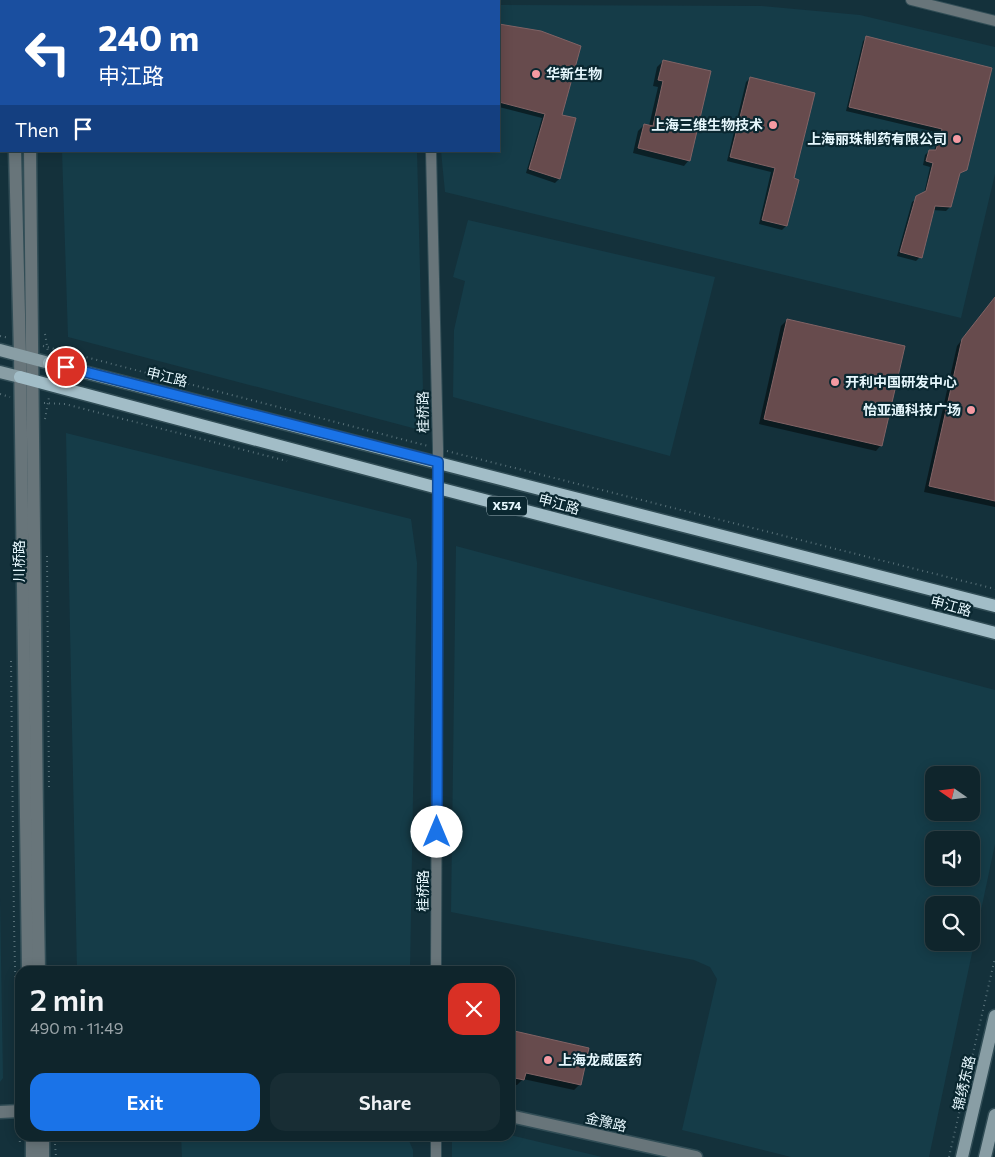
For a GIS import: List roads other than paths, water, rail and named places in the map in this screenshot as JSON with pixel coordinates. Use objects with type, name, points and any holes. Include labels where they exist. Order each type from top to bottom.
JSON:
[{"type":"main road","name":"申江路","points":[[0,350],[995,606]]},
{"type":"main road","name":"申江路","points":[[0,372],[995,633]]},
{"type":"main road","name":"锦绣东路","points":[[962,1157],[995,1016]]},
{"type":"main road","points":[[985,1157],[995,1115]]},
{"type":"street","points":[[911,0],[995,21]]},
{"type":"street","name":"川桥路","points":[[15,152],[20,340],[28,966]]},
{"type":"street","name":"川桥路","points":[[30,152],[34,343],[35,702],[39,966]]},
{"type":"street","name":"桂桥路","points":[[432,152],[438,448],[436,966]]},
{"type":"street","points":[[0,1112],[15,1112]]},
{"type":"street","name":"金豫路","points":[[515,1117],[696,1157]]},
{"type":"street","points":[[32,1141],[32,1157]]},
{"type":"street","points":[[43,1141],[43,1157]]},
{"type":"street","points":[[436,1141],[436,1157]]},
{"type":"place","name":"华新生物","points":[[536,74]]},
{"type":"place","name":"上海三维生物技术","points":[[773,125]]},
{"type":"place","name":"上海丽珠制药有限公司","points":[[957,139]]},
{"type":"place","name":"开利中国研发中心","points":[[835,382]]},
{"type":"place","name":"怡亚通科技广场","points":[[971,410]]},
{"type":"place","name":"上海龙威医药","points":[[548,1060]]}]
